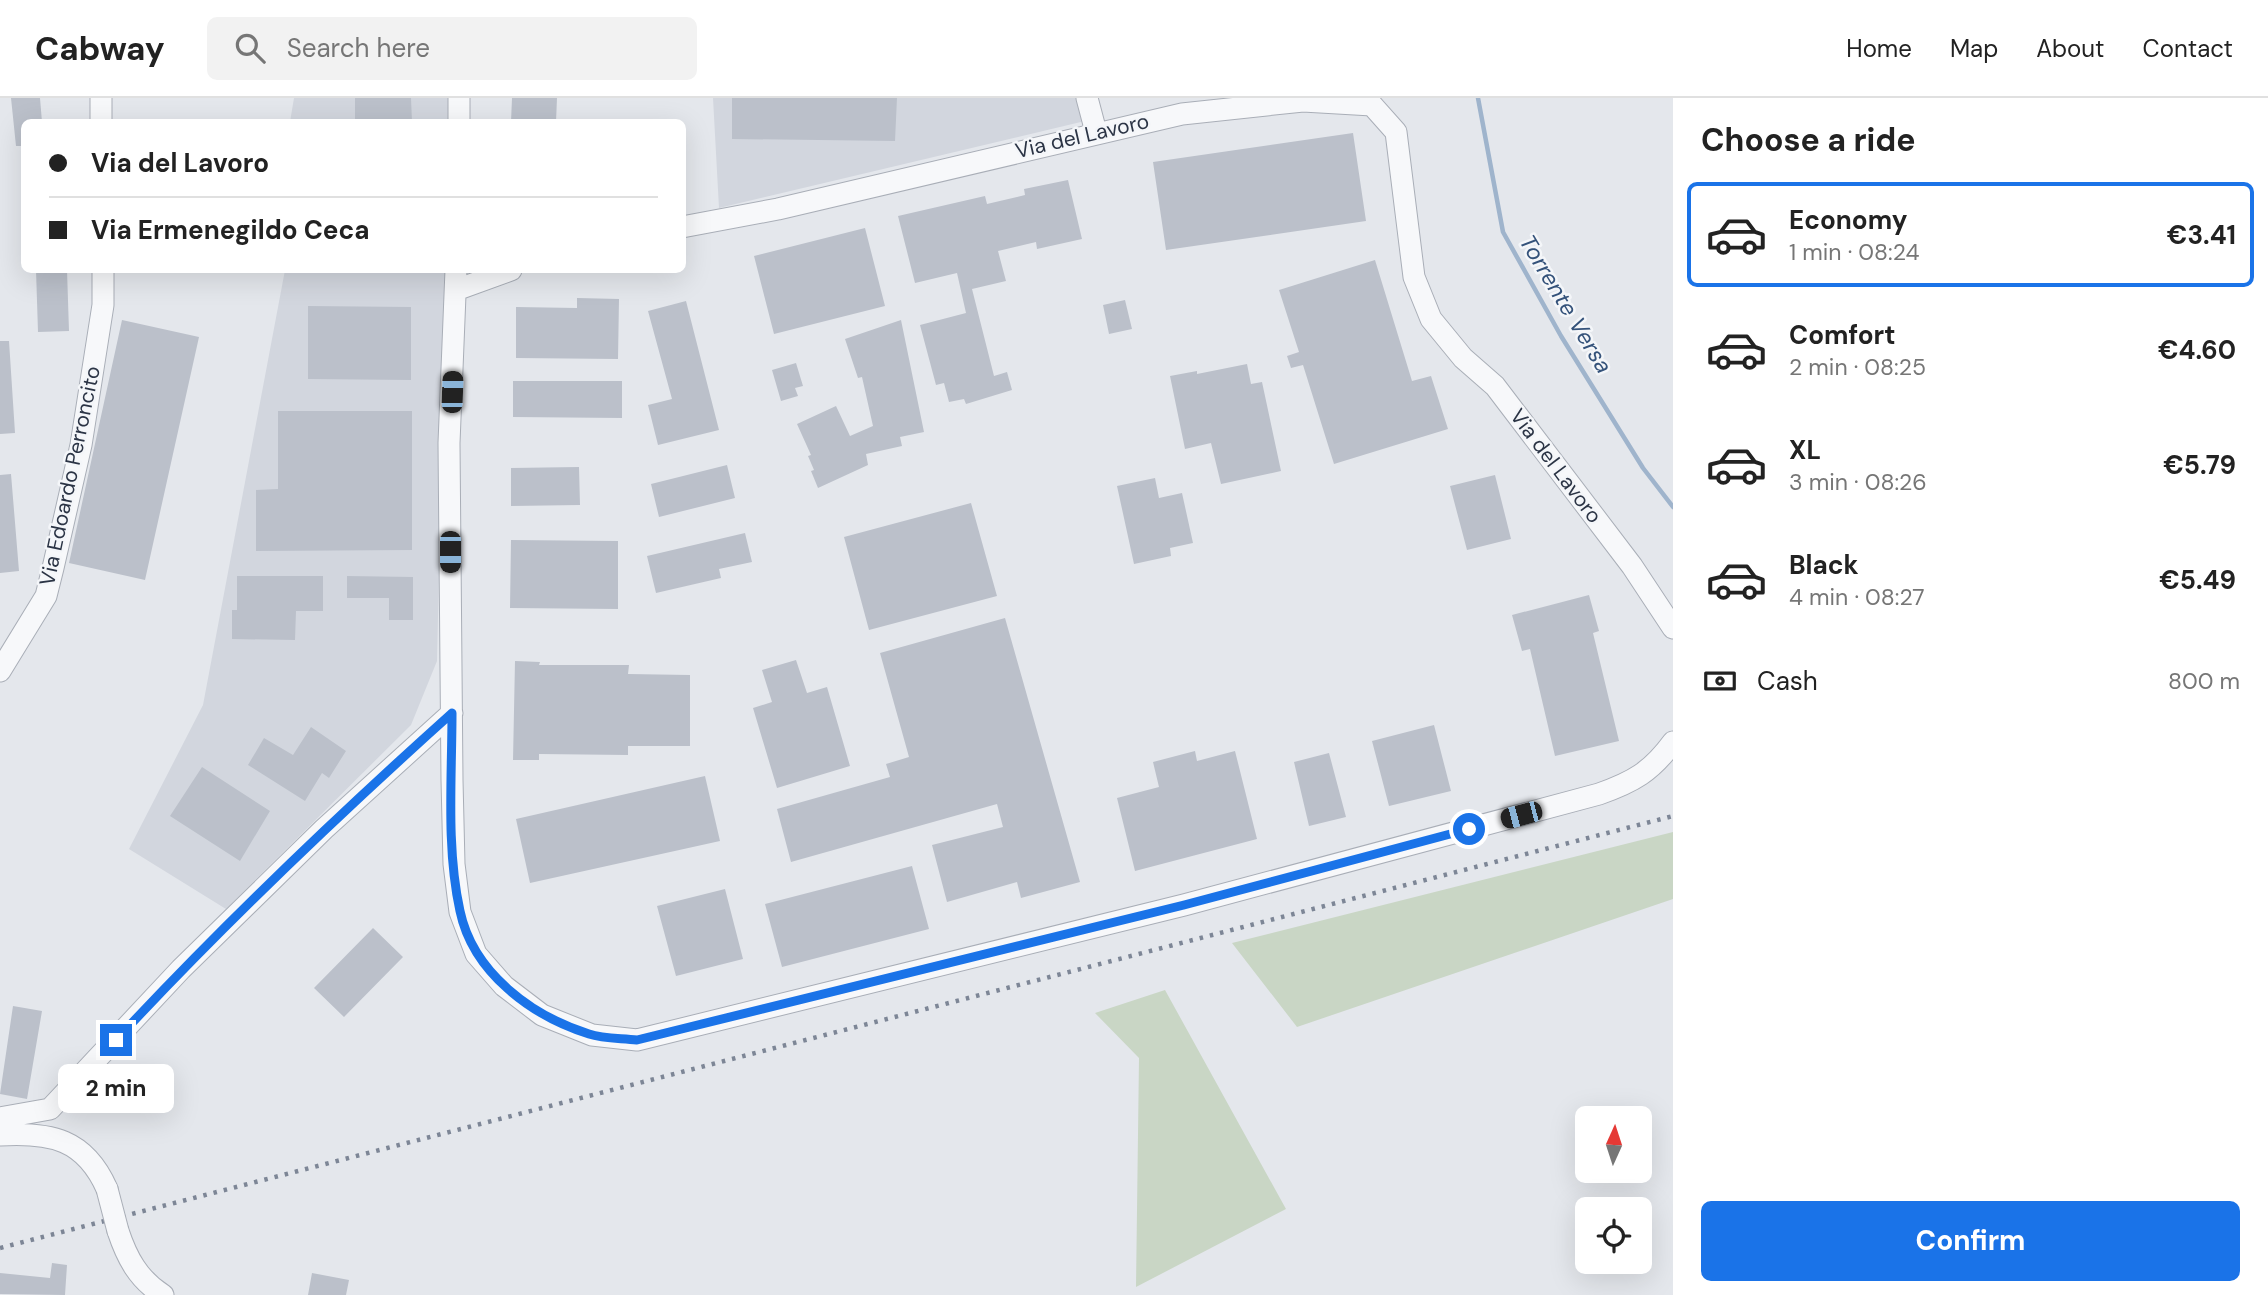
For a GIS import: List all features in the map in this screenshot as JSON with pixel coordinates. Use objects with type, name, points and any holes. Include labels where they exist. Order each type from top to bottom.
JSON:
[{"type":"street","points":[[101,98],[101,119]]},
{"type":"street","points":[[459,98],[459,119]]},
{"type":"street","points":[[1087,98],[1096,132]]},
{"type":"street","name":"Via del Lavoro","points":[[686,226],[778,209],[1096,132],[1182,114],[1303,101],[1372,105],[1396,132],[1414,277],[1431,319],[1463,358],[1495,386],[1632,566],[1673,628]]},
{"type":"street","name":"Via Edoardo Perroncito","points":[[0,671],[46,596],[81,444],[103,305],[103,273]]},
{"type":"street","points":[[495,273],[456,280],[449,443],[454,864],[460,912],[476,954],[504,986],[542,1015],[592,1035],[637,1040],[1184,905],[1599,794],[1632,782],[1658,762],[1673,742]]},
{"type":"street","points":[[0,1118],[50,1109],[181,969],[324,829],[452,713]]},
{"type":"street","points":[[0,1135],[39,1134],[70,1146],[92,1161],[107,1189],[126,1255],[137,1272],[163,1295]]},
{"type":"shaded area","points":[[294,98],[450,98],[449,119],[290,119]]},
{"type":"shaded area","points":[[713,98],[1079,98],[1085,121],[719,208]]},
{"type":"shaded area","points":[[284,273],[446,273],[437,661],[411,725],[226,909],[129,849],[203,705]]},
{"type":"green space","points":[[1673,832],[1673,899],[1297,1027],[1232,943]]},
{"type":"green space","points":[[1165,990],[1286,1209],[1136,1287],[1139,1058],[1095,1013]]},
{"type":"building","points":[[11,98],[40,98],[42,119],[21,119],[21,146],[16,146]]},
{"type":"building","points":[[355,98],[411,98],[412,119],[355,119]]},
{"type":"building","points":[[512,98],[557,98],[556,119],[511,119]]},
{"type":"building","points":[[732,98],[897,98],[895,141],[732,139]]},
{"type":"building","points":[[1353,133],[1366,221],[1166,250],[1153,162]]},
{"type":"building","points":[[1068,180],[1082,239],[1037,249],[1036,242],[998,251],[1006,281],[972,289],[994,376],[1007,372],[1012,390],[966,404],[964,399],[949,402],[944,383],[936,385],[920,325],[966,313],[957,273],[915,283],[898,216],[985,196],[987,204],[1025,195],[1024,189]]},
{"type":"building","points":[[865,228],[885,306],[774,334],[754,256]]},
{"type":"building","points":[[1375,260],[1412,381],[1431,376],[1448,429],[1334,464],[1303,365],[1291,368],[1287,356],[1299,352],[1279,290]]},
{"type":"building","points":[[36,273],[67,273],[69,331],[38,332]]},
{"type":"building","points":[[577,298],[619,299],[618,359],[516,358],[516,307],[577,308]]},
{"type":"building","points":[[1125,300],[1132,329],[1109,334],[1103,305]]},
{"type":"building","points":[[686,301],[719,430],[658,445],[648,405],[672,399],[648,311]]},
{"type":"building","points":[[308,306],[411,307],[411,380],[308,379]]},
{"type":"building","points":[[122,320],[199,337],[145,580],[69,563]]},
{"type":"building","points":[[901,320],[924,432],[900,437],[902,446],[866,454],[868,465],[818,488],[811,471],[814,470],[808,456],[811,455],[797,424],[836,406],[850,436],[873,426],[862,377],[858,378],[845,339]]},
{"type":"building","points":[[0,341],[9,341],[15,433],[0,434]]},
{"type":"building","points":[[796,363],[803,386],[795,388],[798,396],[781,401],[772,370]]},
{"type":"building","points":[[1247,364],[1251,384],[1262,382],[1281,471],[1221,484],[1211,443],[1185,449],[1170,376],[1197,371],[1197,374]]},
{"type":"building","points":[[513,381],[622,381],[622,418],[513,417]]},
{"type":"building","points":[[278,411],[412,411],[412,550],[256,551],[256,490],[278,489]]},
{"type":"building","points":[[727,465],[735,498],[659,517],[651,484]]},
{"type":"building","points":[[579,467],[580,505],[511,506],[511,468]]},
{"type":"building","points":[[11,474],[19,571],[0,573],[0,475]]},
{"type":"building","points":[[1495,475],[1511,539],[1467,550],[1450,486]]},
{"type":"building","points":[[1155,478],[1159,498],[1182,493],[1193,543],[1170,548],[1171,556],[1134,564],[1117,486]]},
{"type":"building","points":[[971,503],[997,596],[869,630],[844,537]]},
{"type":"building","points":[[745,533],[752,562],[719,569],[721,578],[656,593],[647,556]]},
{"type":"building","points":[[511,540],[618,541],[618,609],[510,608]]},
{"type":"building","points":[[237,576],[323,576],[323,611],[296,611],[295,640],[232,639],[232,610],[237,610]]},
{"type":"building","points":[[347,576],[413,577],[413,620],[389,620],[389,598],[347,598]]},
{"type":"building","points":[[1589,595],[1599,631],[1593,633],[1619,741],[1555,756],[1530,649],[1522,651],[1512,615]]},
{"type":"building","points":[[1005,618],[1080,882],[1021,898],[1017,882],[947,902],[932,845],[1003,827],[997,804],[791,862],[777,809],[890,777],[886,764],[909,757],[880,653]]},
{"type":"building","points":[[796,660],[807,693],[827,687],[850,766],[777,788],[753,708],[772,702],[762,670]]},
{"type":"building","points":[[515,661],[540,662],[539,665],[629,665],[628,674],[690,675],[690,746],[628,746],[628,755],[539,754],[539,760],[513,760]]},
{"type":"building","points":[[1434,725],[1451,791],[1389,806],[1372,741]]},
{"type":"building","points":[[311,727],[346,751],[329,778],[322,773],[305,801],[248,765],[264,738],[293,755]]},
{"type":"building","points":[[1195,751],[1197,761],[1235,751],[1257,839],[1135,871],[1117,798],[1159,787],[1153,762]]},
{"type":"building","points":[[1329,753],[1346,817],[1309,826],[1294,762]]},
{"type":"building","points":[[202,767],[270,811],[240,861],[170,816]]},
{"type":"building","points":[[705,776],[720,841],[530,883],[516,819]]},
{"type":"building","points":[[912,866],[929,929],[782,967],[765,904]]},
{"type":"building","points":[[725,889],[743,959],[676,976],[657,906]]},
{"type":"building","points":[[373,928],[403,957],[344,1017],[314,988]]},
{"type":"building","points":[[13,1006],[42,1011],[27,1099],[0,1094]]},
{"type":"building","points":[[52,1263],[67,1265],[65,1295],[0,1294],[0,1273],[50,1278]]},
{"type":"building","points":[[312,1273],[349,1280],[346,1295],[308,1295]]},
{"type":"waterway","name":"Torrente Versa","points":[[1478,98],[1503,232],[1561,336],[1643,468],[1673,507]]},
{"type":"railway","points":[[0,1248],[1673,816]]},
{"type":"route","points":[[116,1040],[181,969],[324,829],[452,713],[454,864],[460,912],[476,954],[504,986],[542,1015],[592,1035],[637,1040],[1184,905],[1469,829]]}]
